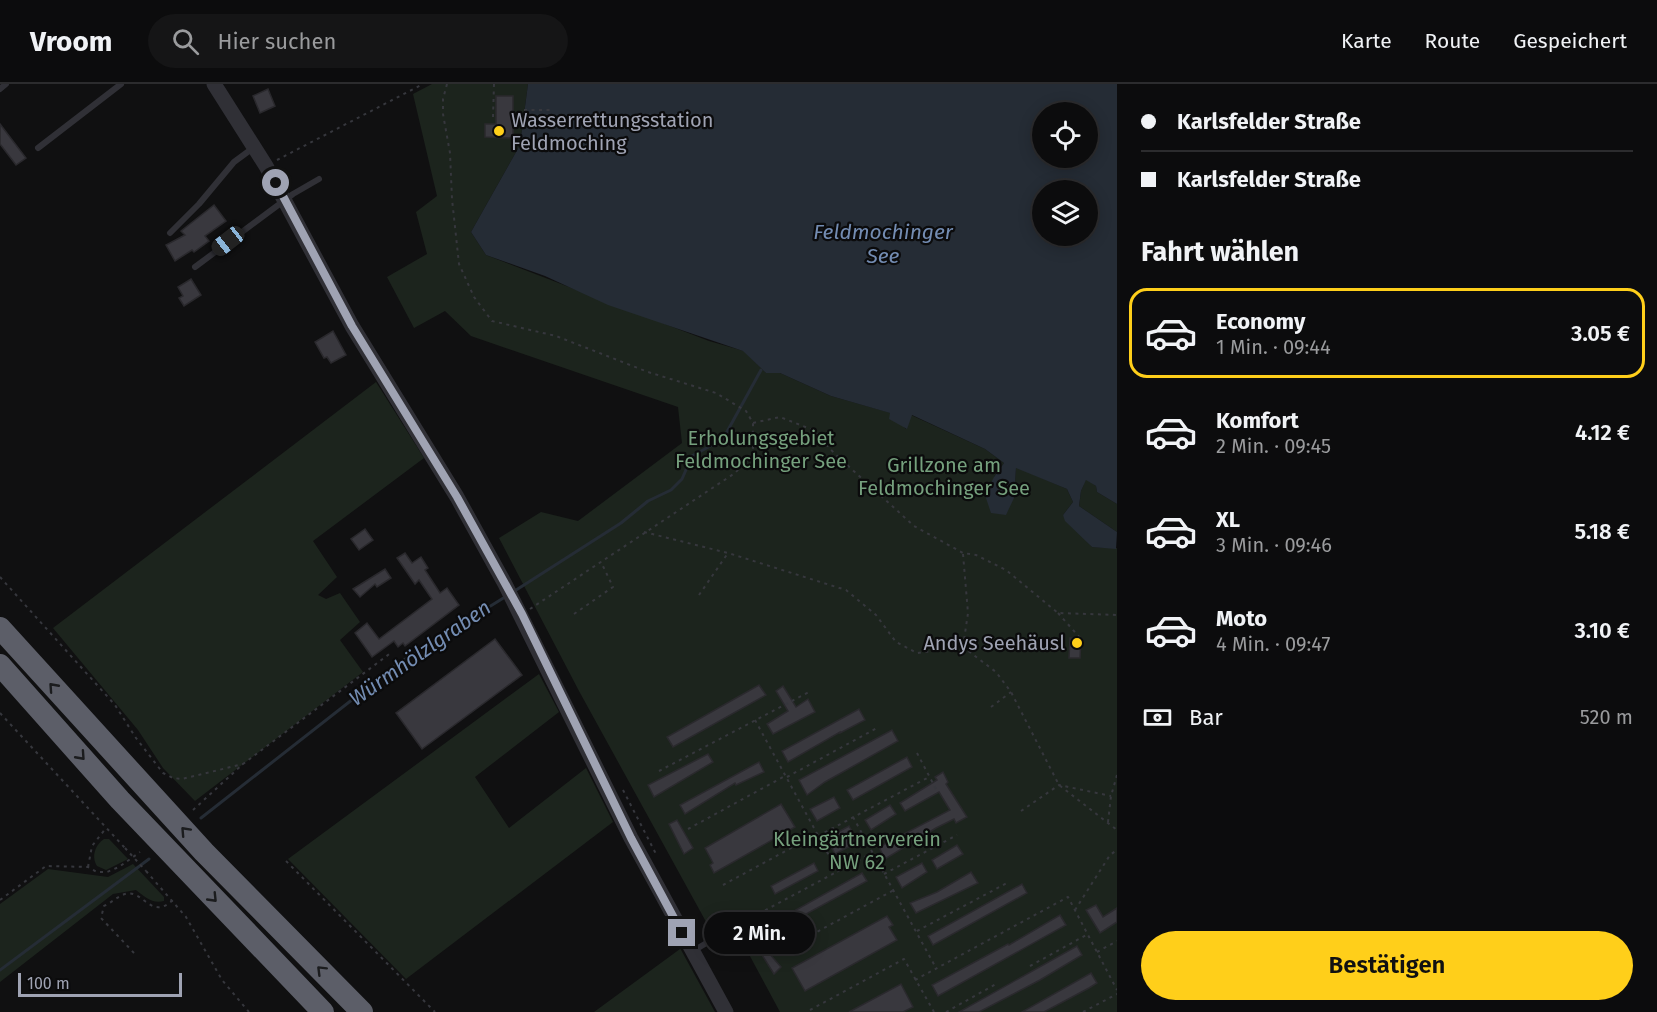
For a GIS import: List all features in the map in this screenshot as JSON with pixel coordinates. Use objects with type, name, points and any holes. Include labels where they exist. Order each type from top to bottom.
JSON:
[{"type":"highway","points":[[0,628],[204,852],[362,1012]]},
{"type":"highway","points":[[0,665],[128,808],[324,1012]]},
{"type":"street","points":[[214,84],[266,166],[352,326],[457,497],[519,609],[631,838],[726,1012]]},
{"type":"lane","points":[[0,88],[6,84]]},
{"type":"lane","points":[[38,148],[121,84]]},
{"type":"lane","points":[[170,233],[199,204],[234,162],[254,147]]},
{"type":"lane","points":[[195,267],[319,178]]},
{"type":"lane","points":[[692,951],[725,933]]},
{"type":"path","points":[[266,166],[423,84]]},
{"type":"path","points":[[447,84],[443,99],[443,114],[450,153],[459,264],[474,297],[492,321],[556,336],[648,372],[716,393],[746,411],[753,423],[753,454],[735,473],[601,562],[519,609]]},
{"type":"path","points":[[493,117],[494,84]]},
{"type":"path","points":[[524,110],[550,110]]},
{"type":"path","points":[[753,423],[780,417],[813,430],[834,453],[914,526],[963,553],[976,555],[1006,570],[1058,613],[1081,639]]},
{"type":"path","points":[[644,532],[728,552],[846,590],[876,615],[896,642],[917,653],[963,646],[996,672],[1011,692],[1059,785],[1117,830]]},
{"type":"path","points":[[699,595],[728,552]]},
{"type":"path","points":[[963,553],[968,613],[963,646]]},
{"type":"path","points":[[574,614],[613,588],[601,562]]},
{"type":"path","points":[[0,577],[115,705],[136,738],[163,773],[182,779],[243,764]]},
{"type":"path","points":[[1058,613],[1117,615]]},
{"type":"path","points":[[193,810],[243,764],[392,652]]},
{"type":"path","points":[[659,771],[809,692]]},
{"type":"path","points":[[991,707],[1011,692]]},
{"type":"path","points":[[0,713],[173,900],[186,917],[222,980],[249,1012]]},
{"type":"path","points":[[755,720],[838,872]]},
{"type":"path","points":[[688,830],[877,728]]},
{"type":"path","points":[[917,753],[936,789]]},
{"type":"path","points":[[1108,822],[1110,796],[1117,775]]},
{"type":"path","points":[[723,885],[929,777]]},
{"type":"path","points":[[1021,811],[1059,785],[1110,796]]},
{"type":"path","points":[[621,787],[659,861]]},
{"type":"path","points":[[853,817],[936,969]]},
{"type":"path","points":[[88,867],[92,846],[106,828]]},
{"type":"path","points":[[884,874],[957,835]]},
{"type":"path","points":[[1075,910],[1110,855],[1117,850]]},
{"type":"path","points":[[0,900],[46,866],[88,867],[97,872],[106,872],[140,852]]},
{"type":"path","points":[[742,923],[872,853]]},
{"type":"path","points":[[286,861],[435,1012]]},
{"type":"path","points":[[916,932],[1007,883]]},
{"type":"path","points":[[778,953],[894,890]]},
{"type":"path","points":[[134,953],[101,918],[104,906],[125,894],[131,894],[156,907],[164,907],[173,900]]},
{"type":"path","points":[[915,980],[1068,897],[1117,992],[1083,1012]]},
{"type":"path","points":[[1030,966],[1088,934]]},
{"type":"path","points":[[1097,952],[1117,941]]},
{"type":"path","points":[[810,1010],[904,959],[934,1012]]},
{"type":"path","points":[[946,1012],[996,984]]},
{"type":"green space","points":[[432,84],[528,84],[520,145],[471,232],[486,255],[709,341],[744,351],[766,373],[780,373],[831,396],[891,413],[906,429],[911,415],[985,449],[1004,463],[994,477],[1014,498],[1016,467],[1067,489],[1073,502],[1063,515],[1092,547],[1117,548],[1117,1012],[780,1012],[730,919],[710,929],[579,691],[499,538],[541,512],[578,521],[682,443],[678,407],[471,336],[445,311],[414,328],[387,277],[427,254],[416,212],[437,196],[413,94]]},
{"type":"green space","points":[[376,382],[424,458],[313,541],[337,577],[318,595],[326,599],[340,593],[360,622],[340,640],[363,672],[195,801],[163,768],[138,730],[53,628]]},
{"type":"green space","name":"Grillzone am Feldmochinger See","points":[[1086,479],[1096,486],[1097,492],[1117,504],[1117,532],[1079,506],[1081,491]]},
{"type":"green space","points":[[539,674],[559,712],[475,777],[509,828],[586,768],[613,822],[406,979],[288,859]]},
{"type":"green space","points":[[104,839],[109,839],[128,859],[106,870],[97,866],[94,859],[95,851]]},
{"type":"green space","points":[[133,864],[164,897],[164,901],[152,901],[136,890],[113,894],[0,982],[0,904],[48,869],[108,877]]},
{"type":"green space","points":[[680,949],[715,1012],[594,1012]]},
{"type":"water","name":"Feldmochinger See","points":[[528,84],[1117,84],[1117,504],[1097,492],[1096,486],[1086,480],[1081,491],[1079,506],[1117,532],[1116,549],[1092,547],[1065,521],[1063,515],[1073,502],[1067,489],[1016,468],[1014,498],[1006,515],[991,513],[985,495],[1004,463],[985,449],[912,415],[907,429],[889,419],[890,413],[831,396],[780,373],[766,373],[743,351],[608,305],[545,276],[486,255],[471,232],[520,145]]},
{"type":"building","points":[[268,89],[275,106],[260,113],[253,96]]},
{"type":"building","points":[[496,96],[513,96],[513,138],[485,137],[485,124],[496,124]]},
{"type":"building","points":[[0,124],[26,158],[16,165],[0,144]]},
{"type":"building","points":[[214,205],[226,221],[205,236],[209,241],[194,252],[192,250],[175,261],[166,245],[185,235],[181,231]]},
{"type":"building","points":[[191,279],[201,295],[184,306],[179,298],[183,296],[178,287]]},
{"type":"building","points":[[333,331],[346,355],[331,363],[327,357],[324,358],[315,342]]},
{"type":"building","points":[[365,529],[373,540],[359,550],[351,539]]},
{"type":"building","points":[[405,553],[412,563],[421,557],[428,568],[425,570],[440,593],[447,588],[459,605],[405,646],[403,643],[398,647],[394,641],[372,657],[355,633],[367,623],[379,639],[432,599],[419,580],[415,584],[397,558]]},
{"type":"building","points":[[385,569],[391,578],[377,587],[375,584],[360,597],[353,589]]},
{"type":"building","points":[[1070,638],[1081,639],[1080,658],[1069,658]]},
{"type":"building","points":[[495,639],[522,675],[422,749],[396,713]]},
{"type":"building","points":[[759,685],[766,695],[673,747],[667,737]]},
{"type":"building","points":[[783,686],[796,707],[808,699],[815,712],[773,734],[767,724],[788,711],[776,691]]},
{"type":"building","points":[[859,709],[865,720],[788,762],[782,751]]},
{"type":"building","points":[[892,730],[898,741],[825,782],[807,795],[799,780]]},
{"type":"building","points":[[708,754],[713,762],[654,797],[648,785]]},
{"type":"building","points":[[907,757],[912,767],[853,800],[847,790]]},
{"type":"building","points":[[759,762],[764,772],[736,785],[735,783],[685,814],[680,805]]},
{"type":"building","points":[[943,772],[948,782],[946,784],[967,817],[956,823],[954,819],[936,828],[885,859],[879,847],[950,810],[939,792],[905,811],[900,803],[937,780],[935,777]]},
{"type":"building","points":[[834,797],[840,808],[817,821],[810,809]]},
{"type":"building","points":[[781,804],[795,827],[714,873],[710,865],[713,863],[705,848]]},
{"type":"building","points":[[890,805],[896,814],[871,830],[865,820]]},
{"type":"building","points":[[677,820],[693,848],[684,854],[669,824]]},
{"type":"building","points":[[849,826],[858,842],[835,854],[827,838]]},
{"type":"building","points":[[957,845],[963,854],[937,869],[932,860]]},
{"type":"building","points":[[814,863],[818,871],[775,894],[771,886]]},
{"type":"building","points":[[922,863],[927,872],[902,888],[896,877]]},
{"type":"building","points":[[971,872],[978,883],[916,913],[910,903],[937,892]]},
{"type":"building","points":[[862,873],[867,881],[773,932],[769,925]]},
{"type":"building","points":[[1022,884],[1027,893],[933,945],[928,936]]},
{"type":"building","points":[[1096,905],[1103,917],[1117,908],[1117,922],[1100,933],[1086,910]]},
{"type":"building","points":[[1060,915],[1066,925],[938,996],[932,985],[1009,945]]},
{"type":"building","points":[[887,916],[893,925],[889,927],[897,940],[805,991],[792,968]]},
{"type":"building","points":[[766,943],[770,951],[768,952],[781,967],[774,974],[757,947]]},
{"type":"building","points":[[1077,946],[1082,955],[1040,980],[979,1012],[959,1012]]},
{"type":"building","points":[[1091,973],[1097,983],[1089,988],[1044,1012],[1022,1012]]},
{"type":"building","points":[[901,984],[913,1007],[903,1012],[849,1012]]},
{"type":"waterway","name":"Würmhölzlgraben","points":[[513,592],[621,523],[648,501],[671,490],[682,479],[692,456],[723,439],[761,370]]},
{"type":"waterway","name":"Würmhölzlgraben","points":[[201,818],[399,663],[505,597]]},
{"type":"waterway","name":"Würmhölzlgraben","points":[[0,970],[149,859]]},
{"type":"place","name":"Wasserrettungsstation Feldmoching","points":[[499,131]]},
{"type":"place","name":"Andys Seehäusl","points":[[1077,643]]},
{"type":"route","points":[[276,183],[352,326],[457,497],[522,614],[631,838],[682,933]]},
{"type":"park label","name":"Erholungsgebiet Feldmochinger See","points":[[761,450]]},
{"type":"park label","name":"Kleingärtnerverein NW 62","points":[[857,850]]}]
